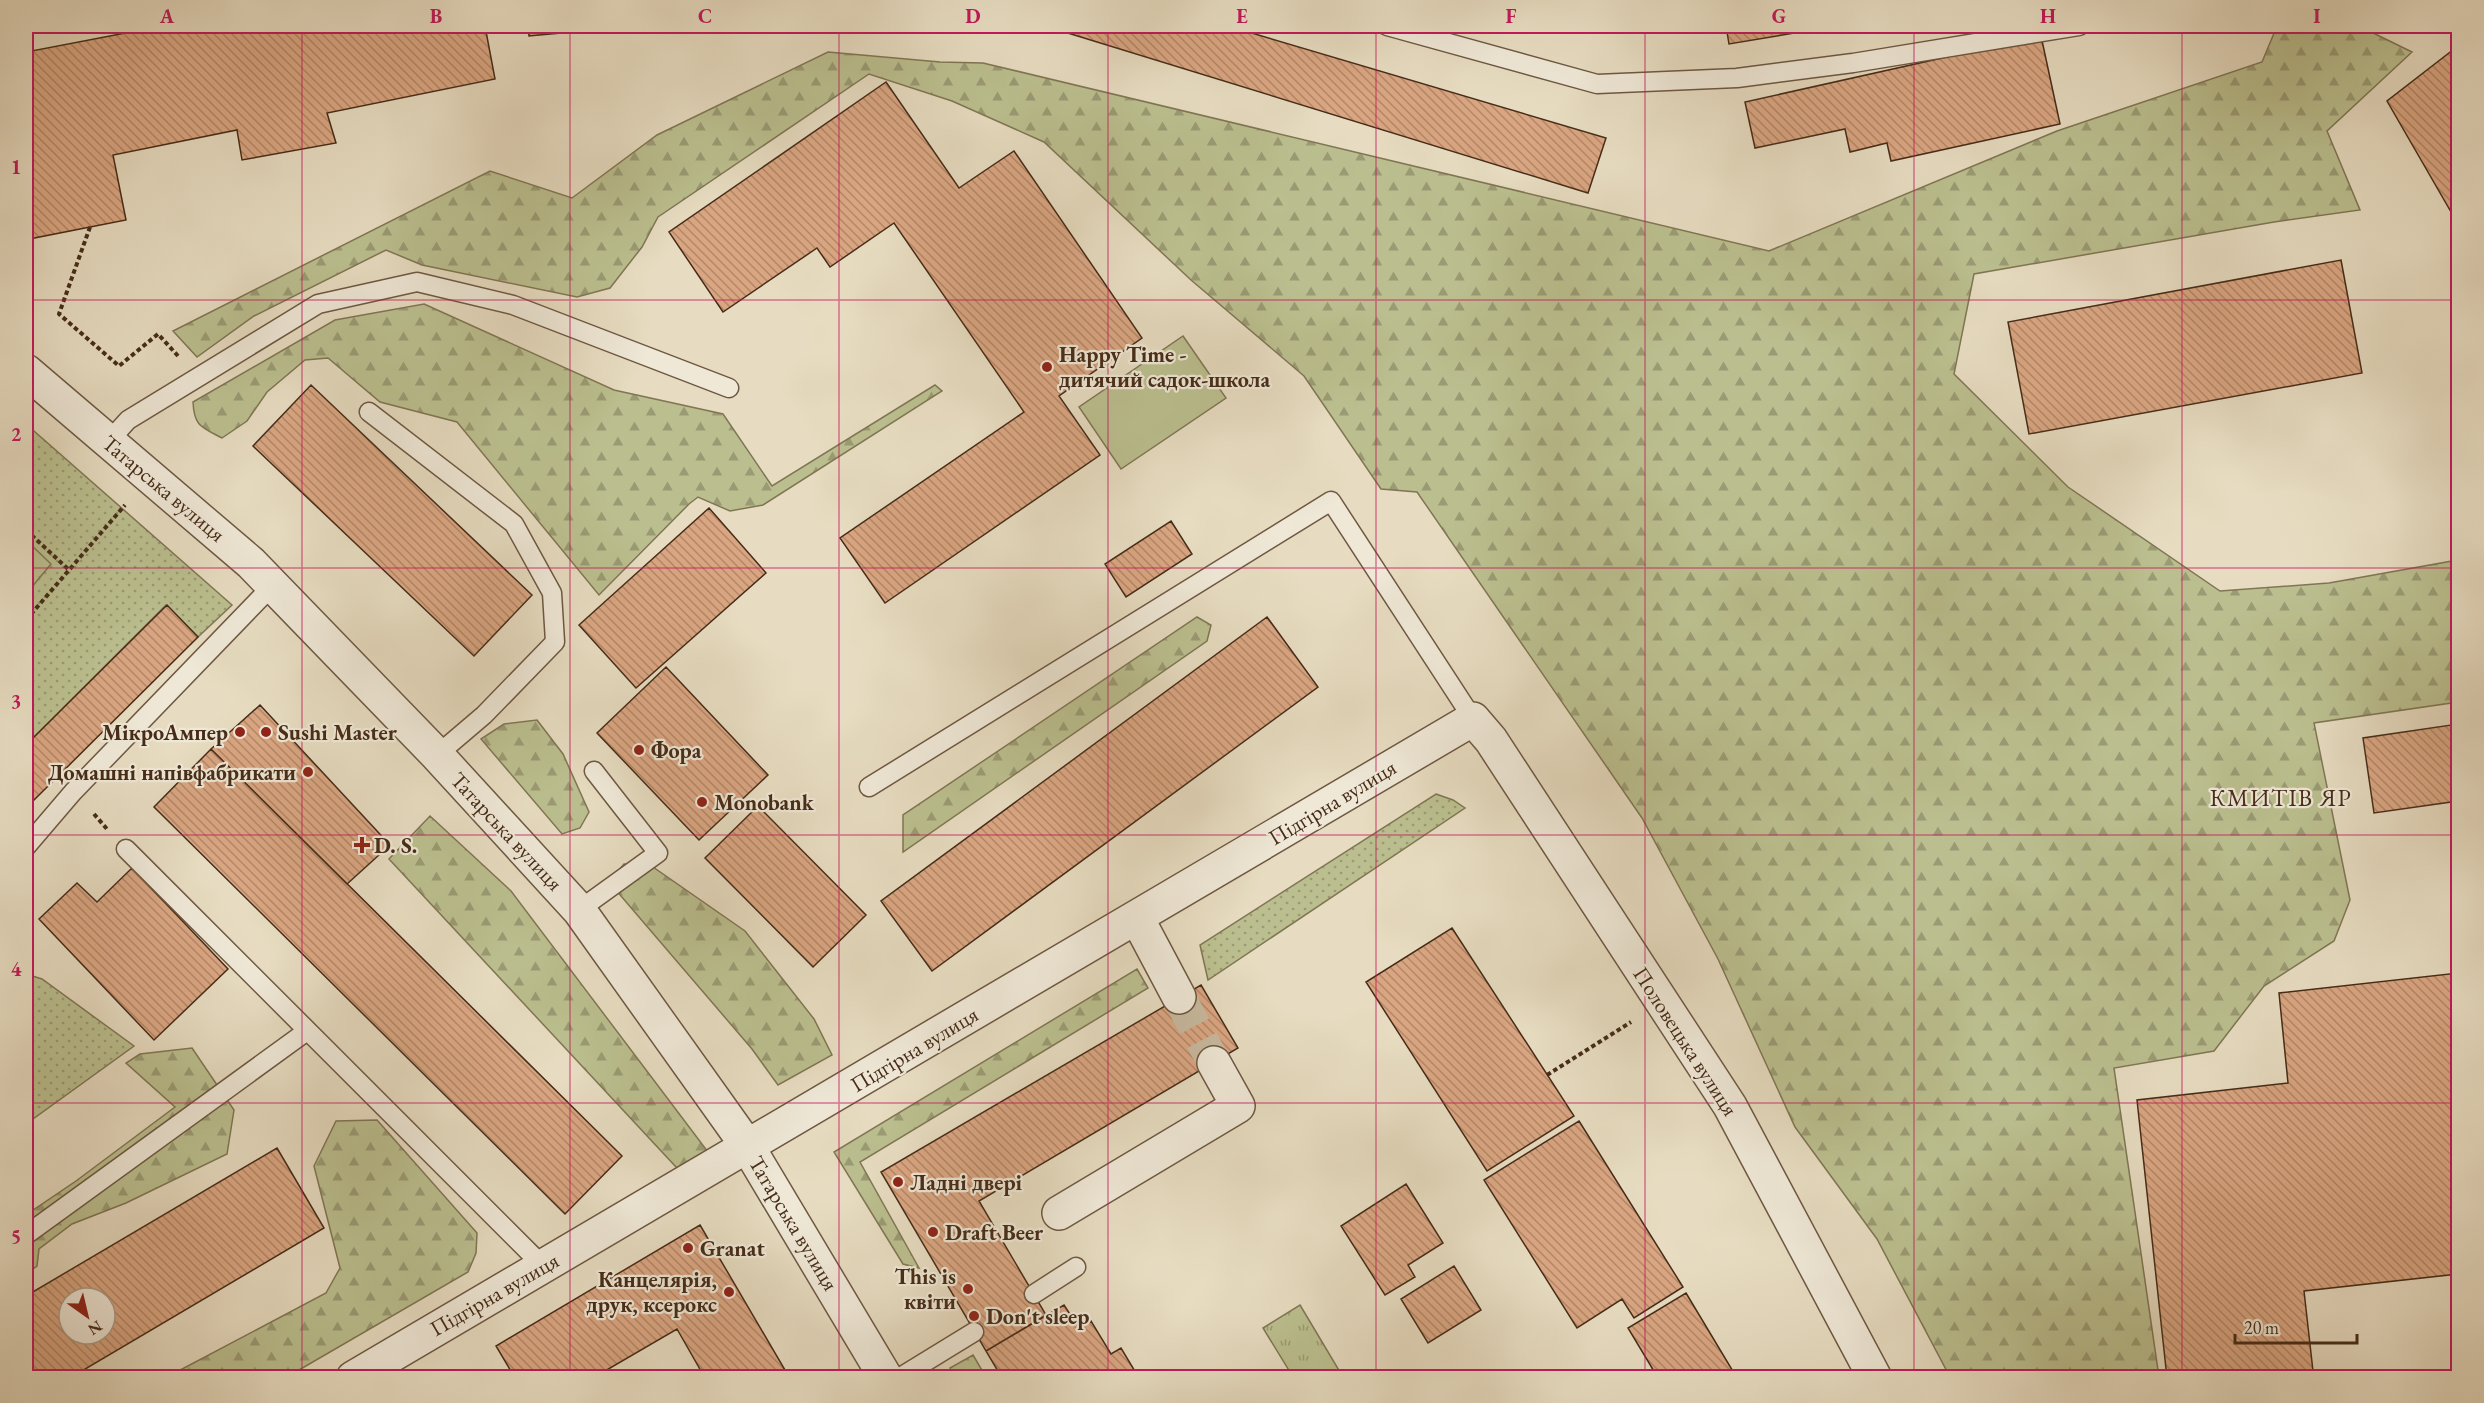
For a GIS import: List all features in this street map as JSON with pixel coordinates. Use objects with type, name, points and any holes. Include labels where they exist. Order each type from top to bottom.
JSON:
[{"type":"street","name":"Татарська вулиця","points":[[26,371],[251,563],[437,755],[579,910],[748,1147],[886,1377]]},
{"type":"street","name":"Підгірна вулиця","points":[[353,1377],[1473,719]]},
{"type":"street","name":"Половецька вулиця","points":[[1473,719],[1491,740],[1730,1106],[1875,1377]]},
{"type":"street","points":[[1137,918],[1179,997]]},
{"type":"street","points":[[1059,1213],[1238,1106],[1214,1063]]},
{"type":"lane","points":[[1388,26],[1597,84],[1737,78],[1853,63],[2079,26]]},
{"type":"lane","points":[[109,441],[128,420],[318,304],[417,282],[513,304],[729,388]]},
{"type":"lane","points":[[369,412],[514,524],[552,593],[555,642],[484,715],[437,755]]},
{"type":"lane","points":[[869,787],[1331,501],[1473,719]]},
{"type":"lane","points":[[26,847],[73,792],[273,585]]},
{"type":"lane","points":[[579,910],[658,853],[594,771]]},
{"type":"lane","points":[[126,849],[543,1266]]},
{"type":"lane","points":[[26,1235],[307,1031]]},
{"type":"lane","points":[[1034,1294],[1076,1267]]},
{"type":"lane","points":[[899,1377],[974,1332]]},
{"type":"path","points":[[90,227],[59,315],[119,366],[158,334]]},
{"type":"path","points":[[26,620],[68,569],[151,477]]},
{"type":"path","points":[[26,530],[68,569]]},
{"type":"path","points":[[73,792],[126,849]]},
{"type":"path","points":[[1547,1075],[1636,1018]]},
{"type":"green space","points":[[2363,28],[2412,52],[2327,131],[2360,210],[2274,222],[1974,274],[1954,374],[2068,487],[2220,591],[2329,583],[2458,560],[2458,702],[2314,723],[2350,900],[2334,941],[2264,986],[2214,1051],[2114,1068],[2159,1377],[1950,1377],[1877,1239],[1795,1127],[1718,959],[1642,818],[1417,492],[1381,489],[1304,376],[1191,280],[1044,142],[952,101],[869,74],[658,217],[642,247],[610,288],[577,297],[422,265],[386,250],[254,316],[197,357],[173,331],[490,171],[572,198],[657,135],[828,52],[940,62],[983,63],[1769,251],[2057,131],[2262,62],[2275,31]]},
{"type":"green space","points":[[424,304],[614,390],[723,414],[772,486],[935,385],[942,391],[763,505],[730,511],[698,497],[599,595],[457,422],[380,402],[328,358],[305,360],[267,392],[247,421],[222,438],[204,428],[197,421],[193,402],[335,320]]},
{"type":"green space","points":[[1183,336],[1226,398],[1121,469],[1079,407]]},
{"type":"green space","points":[[26,424],[232,605],[198,637],[166,605],[26,745]]},
{"type":"green space","points":[[26,540],[51,564],[26,594]]},
{"type":"green space","points":[[1197,617],[1211,625],[1207,641],[903,852],[903,815]]},
{"type":"green space","points":[[537,720],[563,754],[589,812],[580,828],[562,834],[481,739],[504,724]]},
{"type":"green space","points":[[1436,794],[1453,800],[1465,808],[1208,980],[1200,945]]},
{"type":"green space","points":[[430,816],[511,891],[708,1152],[677,1168],[389,859]]},
{"type":"green space","points":[[624,864],[650,865],[745,931],[814,1019],[832,1055],[778,1085],[752,1049],[609,882]]},
{"type":"green space","points":[[1137,969],[1148,988],[860,1162],[919,1268],[903,1264],[834,1152]]},
{"type":"green space","points":[[26,974],[42,979],[134,1046],[26,1124]]},
{"type":"green space","points":[[192,1048],[234,1110],[227,1154],[126,1203],[72,1224],[39,1249],[37,1266],[26,1274],[26,1215],[76,1181],[175,1107],[126,1063],[140,1054]]},
{"type":"green space","points":[[377,1120],[477,1233],[476,1253],[468,1272],[287,1377],[167,1377],[326,1293],[340,1268],[314,1166],[336,1121]]},
{"type":"green space","points":[[1300,1305],[1343,1377],[1293,1377],[1263,1328]]},
{"type":"green space","points":[[973,1355],[986,1377],[956,1377],[950,1368]]},
{"type":"building","points":[[162,26],[485,26],[495,79],[327,113],[336,143],[242,160],[237,130],[113,155],[126,220],[29,239],[26,221],[26,52]]},
{"type":"building","points":[[528,26],[615,26],[616,28],[529,36]]},
{"type":"building","points":[[1045,26],[1228,26],[1606,138],[1588,193]]},
{"type":"building","points":[[1726,26],[1836,26],[1729,44]]},
{"type":"building","points":[[2041,36],[2060,124],[1891,161],[1887,143],[1850,152],[1845,129],[1755,148],[1745,102]]},
{"type":"building","points":[[2458,46],[2458,224],[2387,101]]},
{"type":"building","name":"Happy Time - дитячий садок-школа","points":[[886,82],[959,188],[1014,151],[1142,338],[1059,396],[1100,455],[885,603],[840,538],[1024,412],[894,223],[830,267],[817,248],[723,312],[669,232]]},
{"type":"building","points":[[2341,260],[2362,373],[2029,434],[2008,322]]},
{"type":"building","points":[[311,385],[532,595],[474,656],[253,446]]},
{"type":"building","points":[[709,508],[766,573],[636,688],[579,625]]},
{"type":"building","points":[[1171,521],[1192,554],[1126,597],[1105,564]]},
{"type":"building","points":[[167,605],[198,637],[31,803],[26,798],[26,745]]},
{"type":"building","points":[[1267,617],[1318,687],[932,971],[881,901]]},
{"type":"building","points":[[666,667],[768,775],[699,840],[597,733]]},
{"type":"building","points":[[260,705],[390,845],[347,884],[211,749]]},
{"type":"building","points":[[2458,724],[2458,801],[2374,813],[2363,738]]},
{"type":"building","points":[[211,749],[622,1156],[565,1214],[154,807]]},
{"type":"building","points":[[758,806],[866,915],[813,967],[705,858]]},
{"type":"building","points":[[132,868],[228,969],[154,1040],[39,919],[77,883],[97,902]]},
{"type":"building","points":[[1452,928],[1574,1116],[1487,1171],[1366,982]]},
{"type":"building","points":[[2458,973],[2458,1274],[2304,1291],[2313,1371],[2254,1378],[2167,1378],[2137,1100],[2288,1083],[2279,993]]},
{"type":"building","points":[[1201,985],[1238,1048],[979,1201],[1046,1315],[986,1351],[881,1172]]},
{"type":"building","points":[[1579,1121],[1683,1287],[1634,1318],[1622,1299],[1577,1328],[1484,1180]]},
{"type":"building","points":[[277,1148],[324,1228],[70,1378],[26,1378],[26,1296]]},
{"type":"building","points":[[1406,1184],[1443,1243],[1408,1265],[1415,1277],[1385,1295],[1341,1226]]},
{"type":"building","points":[[700,1225],[785,1370],[772,1378],[705,1378],[677,1329],[593,1378],[515,1378],[496,1346]]},
{"type":"building","points":[[1454,1266],[1481,1310],[1428,1343],[1401,1299]]},
{"type":"building","points":[[1686,1293],[1737,1378],[1658,1378],[1628,1328]]},
{"type":"building","points":[[1064,1305],[1079,1328],[1091,1321],[1111,1354],[1121,1348],[1139,1378],[1002,1378],[986,1351]]},
{"type":"tunnel","points":[[1179,997],[1214,1063]]},
{"type":"place","name":"Happy Time - дитячий садок-школа","points":[[1047,367]]},
{"type":"place","name":"МікроАмпер","points":[[240,732]]},
{"type":"place","name":"Sushi Master","points":[[266,732]]},
{"type":"place","name":"Фора","points":[[639,750]]},
{"type":"place","name":"Домашні напівфабрикати","points":[[308,772]]},
{"type":"place","name":"Monobank","points":[[702,802]]},
{"type":"place","name":"D. S.","points":[[362,845]]},
{"type":"place","name":"Ладні двері","points":[[898,1182]]},
{"type":"place","name":"Draft Beer","points":[[933,1232]]},
{"type":"place","name":"Granat","points":[[688,1248]]},
{"type":"place","name":"This is квіти","points":[[968,1289]]},
{"type":"place","name":"Канцелярія, друк, ксерокс","points":[[729,1292]]},
{"type":"place","name":"Don't sleep","points":[[974,1316]]},
{"type":"district","name":"КМИТІВ ЯР","points":[[2281,798]]}]
